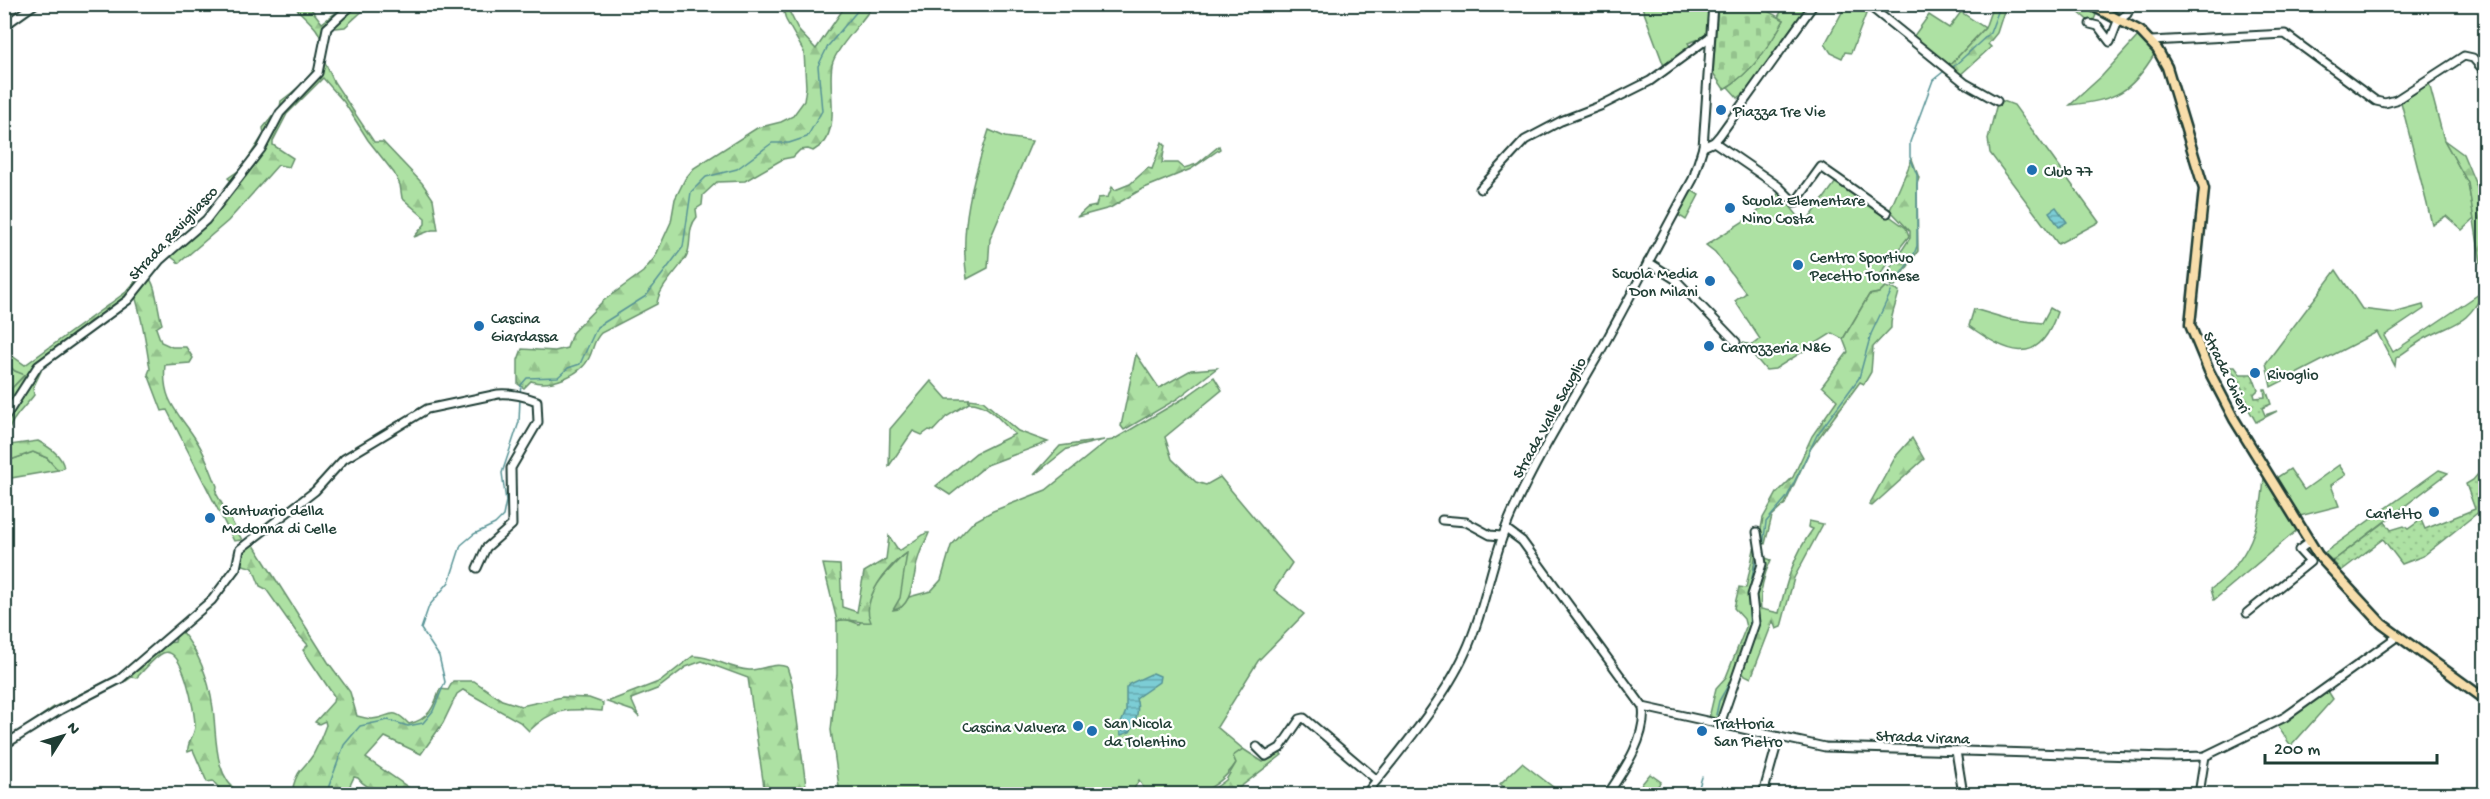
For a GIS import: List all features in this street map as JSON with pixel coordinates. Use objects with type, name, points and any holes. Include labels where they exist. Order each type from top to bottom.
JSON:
[{"type":"main road","name":"Strada Chieri","points":[[2089,4],[2118,21],[2132,25],[2151,41],[2167,67],[2204,189],[2204,208],[2190,308],[2192,333],[2234,419],[2309,542],[2345,588],[2398,636],[2485,698]]},
{"type":"street","points":[[4,26],[35,4]]},
{"type":"street","name":"Strada Revigliasco","points":[[4,419],[45,360],[128,300],[160,260],[206,220],[261,149],[280,113],[318,74],[327,28],[353,4]]},
{"type":"street","name":"Strada Valle Sauglio","points":[[1366,795],[1465,655],[1484,609],[1501,536],[1541,453],[1693,178],[1703,147],[1713,4]]},
{"type":"street","points":[[1703,147],[1714,142],[1814,4]]},
{"type":"street","points":[[1868,4],[1965,83],[1997,101]]},
{"type":"street","points":[[2090,24],[2098,26],[2110,42],[2118,21],[2132,4]]},
{"type":"street","points":[[2151,41],[2285,34],[2376,101],[2385,103],[2396,100],[2464,56],[2473,58],[2486,73]]},
{"type":"street","points":[[1480,189],[1501,168],[1518,144],[1561,121],[1600,106],[1650,81],[1710,37]]},
{"type":"street","points":[[1714,142],[1778,186],[1795,202],[1821,167],[1887,213]]},
{"type":"street","points":[[1648,262],[1675,279],[1736,342]]},
{"type":"street","points":[[4,745],[60,710],[120,679],[212,600],[236,568],[240,549],[315,491],[344,459],[427,409],[471,398],[510,393],[537,401],[538,422],[511,468],[512,525],[486,548],[477,568]]},
{"type":"street","points":[[1442,519],[1466,522],[1490,535],[1501,536]]},
{"type":"street","points":[[1506,529],[1522,541],[1643,707],[1644,716],[1631,754],[1608,795]]},
{"type":"street","points":[[1720,724],[1755,623],[1752,595],[1762,564],[1757,532]]},
{"type":"street","points":[[2247,613],[2310,562],[2299,550],[2309,542]]},
{"type":"street","name":"Strada Virana","points":[[1643,707],[1825,747],[2168,758],[2205,756],[2285,717],[2398,636]]},
{"type":"street","points":[[1257,747],[1266,756],[1280,748],[1300,719],[1304,718],[1377,780]]},
{"type":"street","points":[[1763,795],[1779,737]]},
{"type":"street","points":[[1956,751],[1963,795]]},
{"type":"street","points":[[2199,795],[2205,756]]},
{"type":"green space","points":[[1647,4],[1710,5],[1708,36],[1688,43],[1691,48],[1664,66],[1642,7]]},
{"type":"green space","points":[[293,5],[308,5],[322,23],[346,5],[369,5],[345,27],[336,28],[333,25],[328,29],[324,60],[334,82],[374,142],[383,142],[422,183],[433,199],[438,230],[414,237],[425,224],[425,218],[402,198],[400,185],[394,173],[368,140],[344,102],[323,78],[287,114],[273,141],[273,145],[293,158],[289,167],[278,165],[228,221],[179,263],[169,255],[236,185],[228,178],[241,169],[264,134],[263,128],[280,107],[281,101],[298,88],[314,70],[319,60],[322,50],[316,29]]},
{"type":"green space","points":[[782,5],[786,5],[799,31],[816,49],[846,5],[873,5],[834,59],[831,76],[831,124],[823,144],[813,151],[800,150],[793,157],[783,159],[745,181],[717,182],[703,195],[702,205],[696,209],[697,217],[692,226],[686,257],[661,292],[657,304],[601,333],[585,364],[572,375],[547,383],[531,381],[524,388],[518,384],[518,360],[522,349],[555,351],[567,348],[572,333],[603,301],[643,272],[655,257],[671,222],[675,199],[685,179],[694,168],[757,128],[781,122],[793,116],[804,101],[806,87],[804,52],[786,20]]},
{"type":"green space","points":[[1718,5],[1757,5],[1784,20],[1759,59],[1724,89],[1713,73]]},
{"type":"green space","points":[[1785,5],[1810,5],[1747,91],[1738,98],[1728,87],[1753,65],[1766,48],[1784,20],[1778,17]]},
{"type":"green space","points":[[1846,5],[1863,5],[1866,14],[1851,53],[1845,52],[1842,58],[1831,53],[1825,44]]},
{"type":"green space","points":[[1993,5],[2006,5],[1997,33],[1988,44],[1991,47],[1959,76],[1949,66],[1985,28]]},
{"type":"green space","points":[[2067,5],[2083,5],[2096,15],[2092,24],[2076,10],[2073,11]]},
{"type":"green space","points":[[1961,12],[1985,28],[1949,66],[1913,37],[1929,15],[1949,28]]},
{"type":"green space","points":[[2140,34],[2155,53],[2130,86],[2111,97],[2070,105],[2102,76]]},
{"type":"green space","points":[[2429,83],[2444,140],[2468,183],[2474,219],[2462,230],[2446,216],[2432,224],[2401,102]]},
{"type":"green space","name":"Club 77","points":[[1998,99],[2014,105],[2099,222],[2058,244],[1990,153],[1988,139]]},
{"type":"green space","points":[[989,130],[1005,137],[1032,141],[990,239],[988,268],[967,279],[966,222],[973,185]]},
{"type":"green space","points":[[2444,140],[2463,154],[2481,197],[2485,196],[2485,288],[2468,183]]},
{"type":"green space","points":[[1162,142],[1165,145],[1162,163],[1178,163],[1184,168],[1197,164],[1219,146],[1220,149],[1191,169],[1142,189],[1110,208],[1077,217],[1087,208],[1096,206],[1098,198],[1108,197],[1112,187],[1115,190],[1130,184],[1148,168],[1152,169]]},
{"type":"green space","points":[[1912,159],[1919,178],[1917,184],[1918,251],[1895,286],[1891,286],[1883,279],[1910,238],[1910,231],[1890,210]]},
{"type":"green space","name":"Centro Sportivo Pecetto Torinese","points":[[1838,179],[1906,228],[1909,236],[1884,268],[1879,279],[1885,287],[1879,293],[1869,295],[1843,339],[1832,333],[1775,369],[1766,370],[1743,343],[1752,345],[1760,339],[1735,301],[1746,293],[1715,252],[1706,245],[1755,214],[1779,193],[1803,222],[1812,215]]},
{"type":"green space","points":[[1691,190],[1699,195],[1686,220],[1678,215]]},
{"type":"green space","points":[[2336,270],[2362,309],[2394,313],[2423,305],[2424,309],[2384,336],[2393,352],[2485,290],[2472,311],[2465,317],[2413,346],[2396,358],[2395,366],[2377,332],[2271,387],[2266,363]]},
{"type":"green space","points":[[140,276],[142,278],[128,299],[35,368],[41,371],[33,388],[34,395],[11,424],[8,438],[10,445],[38,441],[58,455],[64,468],[58,470],[47,458],[33,452],[5,462],[5,402],[12,394],[12,388],[25,375],[15,371],[5,362],[5,351],[25,365],[126,292]]},
{"type":"green space","points":[[148,277],[155,291],[162,324],[156,328],[161,342],[172,347],[186,347],[193,358],[190,363],[165,365],[166,390],[169,399],[201,448],[217,486],[216,493],[242,540],[234,541],[167,410],[162,411],[148,374],[150,369],[146,341],[135,296]]},
{"type":"green space","points":[[1885,287],[1899,291],[1891,328],[1873,347],[1871,372],[1864,384],[1860,382],[1811,448],[1785,504],[1772,516],[1765,544],[1762,544],[1760,534],[1763,518],[1777,493],[1793,477],[1812,436],[1837,400],[1822,386],[1848,352],[1843,339],[1869,295],[1879,293]]},
{"type":"green space","points":[[2050,308],[2057,312],[2050,330],[2041,342],[2031,349],[2008,348],[1969,326],[1974,309],[2008,319],[2042,323]]},
{"type":"green space","points":[[1136,354],[1159,388],[1191,370],[1217,368],[1177,399],[1124,430],[1121,426]]},
{"type":"green space","points":[[5,362],[15,371],[25,374],[12,388],[12,394],[5,402]]},
{"type":"green space","points":[[2230,367],[2235,367],[2240,374],[2252,374],[2258,390],[2254,394],[2255,398],[2265,397],[2264,389],[2266,389],[2271,404],[2262,408],[2265,415],[2277,411],[2256,422],[2241,396],[2244,392]]},
{"type":"green space","points":[[1214,377],[1222,390],[1165,437],[1172,459],[1196,482],[1206,485],[1220,477],[1292,563],[1274,590],[1304,614],[1258,661],[1217,727],[1243,749],[1234,756],[1236,763],[1227,775],[1208,789],[1187,794],[1147,794],[1139,780],[1131,794],[840,794],[831,730],[837,674],[837,621],[843,618],[859,624],[866,613],[873,589],[907,553],[902,606],[909,597],[931,591],[941,580],[951,546],[973,522],[993,511],[1046,490],[1107,441],[1113,440],[1186,397]]},
{"type":"green space","points":[[931,381],[947,399],[969,399],[969,403],[946,417],[933,431],[929,430],[922,435],[913,431],[889,466],[890,429]]},
{"type":"green space","points":[[969,399],[983,401],[1018,431],[1048,442],[987,465],[950,495],[936,486],[976,453],[1015,434],[988,409],[969,403]]},
{"type":"green space","points":[[1912,438],[1924,459],[1872,506],[1869,505],[1896,456]]},
{"type":"green space","points":[[1104,440],[1067,449],[1034,475],[1060,446]]},
{"type":"green space","points":[[33,452],[47,458],[58,470],[5,479],[5,462]]},
{"type":"green space","points":[[2483,459],[2485,459],[2485,507],[2423,556],[2402,564],[2383,539],[2341,571],[2333,561],[2385,522],[2391,530],[2404,526],[2408,529],[2421,520],[2425,529],[2475,509],[2466,484],[2473,480],[2484,467]]},
{"type":"green space","points":[[2339,465],[2346,475],[2331,485],[2339,506],[2300,516],[2276,478],[2290,469],[2304,490]]},
{"type":"green space","points":[[2439,470],[2448,473],[2333,561],[2324,553]]},
{"type":"green space","points":[[2264,477],[2297,530],[2214,600],[2211,589],[2235,566],[2251,540],[2260,510]]},
{"type":"green space","points":[[1809,521],[1823,524],[1794,578],[1781,627],[1776,629],[1773,621],[1751,678],[1741,673],[1753,640],[1754,609],[1763,557],[1771,560],[1763,584],[1761,609],[1779,613],[1792,569],[1813,529],[1808,527]]},
{"type":"green space","points":[[929,533],[920,553],[912,588],[900,608],[893,610],[900,598],[907,553],[884,574],[878,584],[869,604],[871,622],[837,621],[823,564],[840,565],[842,607],[857,612],[864,572],[886,559],[889,536],[899,551]]},
{"type":"green space","points":[[252,542],[328,662],[350,692],[357,716],[372,719],[394,714],[409,724],[416,722],[430,711],[440,689],[448,690],[453,681],[474,681],[502,700],[521,706],[562,697],[589,698],[603,703],[602,711],[562,711],[537,723],[529,731],[520,722],[463,690],[457,694],[443,723],[421,754],[385,737],[366,758],[418,794],[377,791],[354,777],[346,794],[298,794],[298,790],[293,787],[295,781],[299,772],[313,755],[326,725],[325,721],[319,724],[315,722],[333,702],[334,696],[303,650],[308,645],[266,589],[260,586],[253,568],[240,564],[241,550]]},
{"type":"green space","points":[[1754,549],[1756,550],[1750,608],[1753,621],[1718,720],[1709,718],[1716,688],[1726,677],[1746,627],[1744,619],[1734,608],[1739,587],[1746,588]]},
{"type":"green space","points":[[181,631],[198,657],[209,687],[221,766],[231,786],[240,794],[224,794],[213,781],[207,782],[193,750],[188,752],[188,746],[195,730],[190,694],[182,668],[170,653],[160,655],[136,678],[132,677],[126,681],[123,678],[166,643],[175,642],[176,634]]},
{"type":"green space","points":[[693,656],[749,670],[777,665],[787,667],[792,683],[807,793],[818,789],[823,794],[765,794],[748,678],[702,661],[686,667],[657,689],[631,699],[639,717],[633,711],[607,702],[661,681]]},
{"type":"green space","points":[[113,678],[5,741],[5,738],[11,737],[54,707]]},
{"type":"green space","points":[[2328,691],[2333,699],[2291,746],[2277,725]]},
{"type":"green space","points":[[1243,749],[1263,762],[1279,752],[1282,755],[1231,794],[1207,794],[1226,780],[1236,763],[1233,756]]},
{"type":"green space","points":[[1522,763],[1562,794],[1513,794],[1500,784]]},
{"type":"green space","points":[[1650,774],[1661,782],[1651,794],[1641,794],[1636,791]]},
{"type":"water","points":[[2056,207],[2067,222],[2059,227],[2049,212]]},
{"type":"water","points":[[1153,673],[1160,676],[1159,682],[1136,698],[1137,716],[1134,724],[1130,732],[1121,735],[1119,728],[1126,711],[1126,688],[1129,684]]},
{"type":"waterway","points":[[520,393],[521,385],[527,378],[558,377],[568,368],[580,364],[597,327],[646,296],[683,247],[691,192],[706,177],[737,169],[772,143],[789,143],[807,137],[822,111],[818,66],[828,46],[863,4]]},
{"type":"waterway","points":[[1952,68],[1990,33],[2001,4]]},
{"type":"waterway","points":[[1894,283],[1913,257],[1917,246],[1917,175],[1910,157],[1910,142],[1933,80],[1943,72]]},
{"type":"waterway","points":[[1763,547],[1766,522],[1787,497],[1817,435],[1859,378],[1871,334],[1891,292]]},
{"type":"waterway","points":[[326,794],[344,745],[360,726],[388,720],[408,726],[423,723],[433,711],[445,682],[439,656],[421,629],[429,606],[449,582],[461,545],[474,534],[495,524],[503,516],[506,501],[502,473],[519,422],[520,398]]},
{"type":"waterway","points":[[1750,629],[1748,596],[1757,556]]},
{"type":"waterway","points":[[1737,665],[1745,641]]},
{"type":"waterway","points":[[1716,715],[1719,701],[1734,675]]},
{"type":"waterway","points":[[1697,794],[1702,777]]},
{"type":"place","name":"Piazza Tre Vie","points":[[1721,110]]},
{"type":"place","name":"Club 77","points":[[2032,170]]},
{"type":"place","name":"Scuola Elementare Nino Costa","points":[[1730,208]]},
{"type":"place","name":"Centro Sportivo Pecetto Torinese","points":[[1798,265]]},
{"type":"place","name":"Scuola Media Don Milani","points":[[1710,281]]},
{"type":"place","name":"Cascina Giardassa","points":[[479,326]]},
{"type":"place","name":"Carrozzeria N&G","points":[[1709,346]]},
{"type":"place","name":"Rivoglio","points":[[2255,373]]},
{"type":"place","name":"Carletto","points":[[2434,512]]},
{"type":"place","name":"Santuario della Madonna di Celle","points":[[210,518]]},
{"type":"place","name":"Cascina Valvera","points":[[1078,726]]},
{"type":"place","name":"San Nicola da Tolentino","points":[[1092,731]]},
{"type":"place","name":"Trattoria San Pietro","points":[[1702,731]]}]
